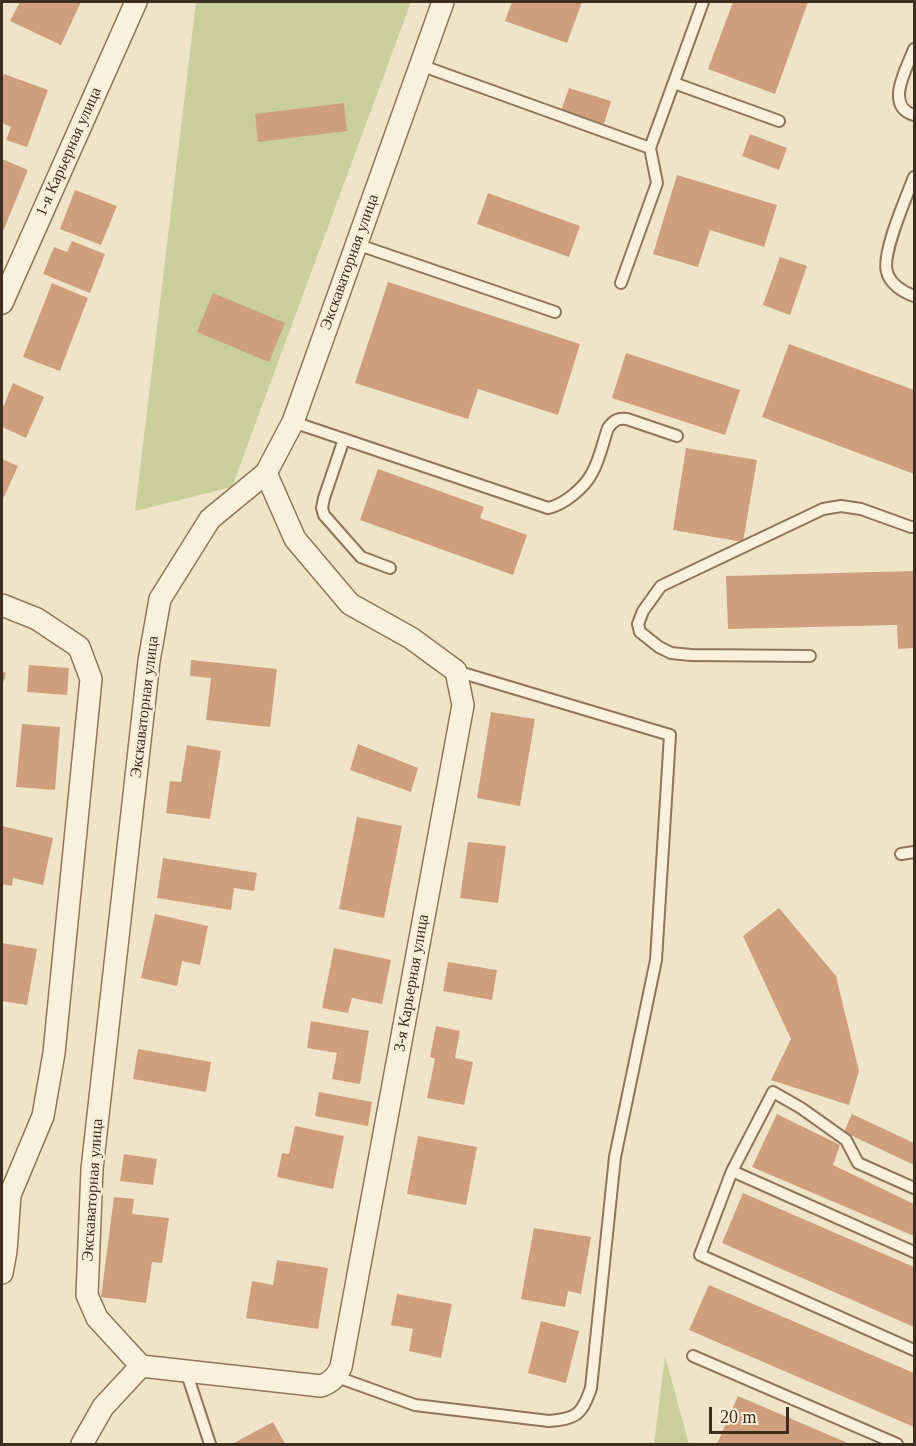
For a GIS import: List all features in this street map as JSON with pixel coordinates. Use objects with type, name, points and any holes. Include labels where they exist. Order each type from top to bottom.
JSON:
[{"type":"street","name":"1-я Карьерная улица","points":[[2,303],[136,2]]},
{"type":"street","name":"Экскаваторная улица","points":[[141,1366],[97,1318],[87,1295],[92,1169],[149,661],[160,599],[210,519],[266,473],[293,422],[443,2]]},
{"type":"street","points":[[266,473],[295,539],[350,604],[411,638],[456,671]]},
{"type":"street","points":[[2,605],[37,619],[79,647],[91,679],[54,1053],[43,1116],[10,1195],[2,1273]]},
{"type":"street","name":"3-я Карьерная улица","points":[[337,1377],[341,1367],[463,705],[456,671]]},
{"type":"street","points":[[82,1444],[103,1407],[141,1366],[321,1386],[337,1377]]},
{"type":"lane","points":[[621,283],[657,183],[650,148],[703,2]]},
{"type":"lane","points":[[915,49],[899,92],[898,102],[903,109],[915,115]]},
{"type":"lane","points":[[420,65],[650,148]]},
{"type":"lane","points":[[674,83],[779,121]]},
{"type":"lane","points":[[915,177],[886,255],[887,272],[894,285],[915,296]]},
{"type":"lane","points":[[356,244],[555,312]]},
{"type":"lane","points":[[293,422],[548,508],[556,507],[587,481],[608,428],[619,418],[677,436]]},
{"type":"lane","points":[[344,439],[324,498],[322,508],[324,515],[361,557],[390,568]]},
{"type":"lane","points":[[810,656],[671,653],[646,638],[640,632],[638,624],[643,611],[661,586],[823,509],[841,506],[861,509],[911,527],[915,526]]},
{"type":"lane","points":[[337,1377],[415,1405],[549,1421],[566,1420],[584,1409],[591,1388],[615,1156],[656,960],[670,735],[456,671]]},
{"type":"lane","points":[[901,854],[915,852]]},
{"type":"lane","points":[[915,1188],[858,1162],[846,1140],[801,1108],[773,1092],[732,1172],[700,1255],[915,1350]]},
{"type":"lane","points":[[732,1172],[915,1252]]},
{"type":"lane","points":[[693,1356],[897,1444]]},
{"type":"lane","points":[[186,1371],[210,1444]]},
{"type":"green space","points":[[196,2],[411,2],[232,487],[135,511]]},
{"type":"green space","points":[[665,1356],[689,1444],[654,1444]]},
{"type":"building","points":[[20,2],[81,2],[61,45],[10,21]]},
{"type":"building","points":[[512,2],[582,2],[567,43],[505,21]]},
{"type":"building","points":[[733,2],[808,2],[775,94],[708,69]]},
{"type":"building","points":[[4,74],[48,90],[27,147],[6,140],[11,127],[2,123]]},
{"type":"building","points":[[569,88],[611,101],[604,124],[561,111]]},
{"type":"building","points":[[344,103],[347,131],[258,142],[255,114]]},
{"type":"building","points":[[750,134],[787,148],[779,170],[742,156]]},
{"type":"building","points":[[2,159],[28,170],[2,234]]},
{"type":"building","points":[[677,175],[777,205],[764,247],[710,230],[698,267],[653,254]]},
{"type":"building","points":[[75,190],[117,206],[101,245],[60,229]]},
{"type":"building","points":[[488,193],[580,226],[569,257],[477,224]]},
{"type":"building","points":[[72,241],[105,254],[90,293],[43,274],[54,247],[67,252]]},
{"type":"building","points":[[780,257],[807,266],[790,315],[763,305]]},
{"type":"building","points":[[388,282],[580,344],[558,415],[478,389],[468,419],[355,383]]},
{"type":"building","points":[[52,283],[88,298],[60,371],[23,357]]},
{"type":"building","points":[[213,293],[285,323],[269,362],[197,332]]},
{"type":"building","points":[[789,344],[914,390],[914,474],[762,417]]},
{"type":"building","points":[[626,353],[740,390],[725,435],[612,398]]},
{"type":"building","points":[[13,383],[44,397],[26,438],[2,427],[2,410]]},
{"type":"building","points":[[686,448],[757,460],[743,542],[673,530]]},
{"type":"building","points":[[2,459],[18,466],[3,499],[2,498]]},
{"type":"building","points":[[378,469],[484,507],[480,518],[527,535],[513,575],[360,520]]},
{"type":"building","points":[[914,571],[914,648],[898,649],[897,625],[728,629],[726,576]]},
{"type":"building","points":[[191,660],[277,669],[270,727],[206,720],[211,678],[190,676]]},
{"type":"building","points":[[29,665],[69,668],[67,695],[27,692]]},
{"type":"building","points":[[2,671],[6,673],[2,687]]},
{"type":"building","points":[[491,712],[535,719],[520,806],[477,798]]},
{"type":"building","points":[[22,724],[60,727],[55,790],[16,787]]},
{"type":"building","points":[[358,744],[418,768],[411,792],[350,770]]},
{"type":"building","points":[[187,745],[221,751],[210,819],[166,813],[170,781],[181,782]]},
{"type":"building","points":[[357,817],[402,826],[384,918],[339,909]]},
{"type":"building","points":[[2,826],[53,838],[43,885],[13,878],[12,886],[2,884]]},
{"type":"building","points":[[468,842],[506,846],[498,903],[460,898]]},
{"type":"building","points":[[163,858],[257,873],[254,891],[234,888],[231,910],[157,898]]},
{"type":"building","points":[[779,908],[836,976],[859,1071],[849,1105],[771,1080],[791,1039],[743,936]]},
{"type":"building","points":[[155,914],[208,926],[200,965],[182,961],[177,986],[141,978]]},
{"type":"building","points":[[2,943],[37,949],[27,1005],[2,1001]]},
{"type":"building","points":[[334,948],[391,960],[382,1004],[352,998],[348,1013],[322,1008]]},
{"type":"building","points":[[448,962],[497,970],[492,1000],[443,991]]},
{"type":"building","points":[[311,1021],[369,1031],[360,1084],[332,1079],[337,1053],[307,1048]]},
{"type":"building","points":[[436,1026],[460,1031],[455,1058],[473,1062],[464,1105],[427,1098],[435,1059],[430,1057]]},
{"type":"building","points":[[138,1049],[211,1062],[206,1092],[133,1079]]},
{"type":"building","points":[[319,1092],[372,1102],[368,1126],[315,1116]]},
{"type":"building","points":[[777,1114],[840,1145],[833,1165],[914,1204],[914,1236],[752,1167]]},
{"type":"building","points":[[852,1114],[914,1143],[914,1165],[844,1132]]},
{"type":"building","points":[[295,1126],[344,1136],[333,1189],[277,1177],[282,1153],[289,1154]]},
{"type":"building","points":[[418,1136],[477,1147],[466,1205],[407,1194]]},
{"type":"building","points":[[124,1154],[157,1159],[153,1185],[120,1181]]},
{"type":"building","points":[[743,1193],[914,1267],[914,1327],[722,1243]]},
{"type":"building","points":[[114,1197],[134,1199],[132,1214],[169,1218],[162,1263],[152,1262],[146,1303],[101,1297]]},
{"type":"building","points":[[534,1228],[591,1237],[581,1294],[568,1291],[565,1307],[521,1299]]},
{"type":"building","points":[[277,1260],[328,1268],[318,1329],[246,1318],[252,1281],[273,1285]]},
{"type":"building","points":[[709,1285],[914,1373],[914,1427],[689,1330]]},
{"type":"building","points":[[397,1294],[452,1304],[441,1358],[409,1351],[413,1329],[391,1325]]},
{"type":"building","points":[[541,1321],[579,1331],[566,1383],[528,1373]]},
{"type":"building","points":[[738,1396],[850,1444],[717,1444]]},
{"type":"building","points":[[273,1422],[285,1444],[232,1444]]}]
